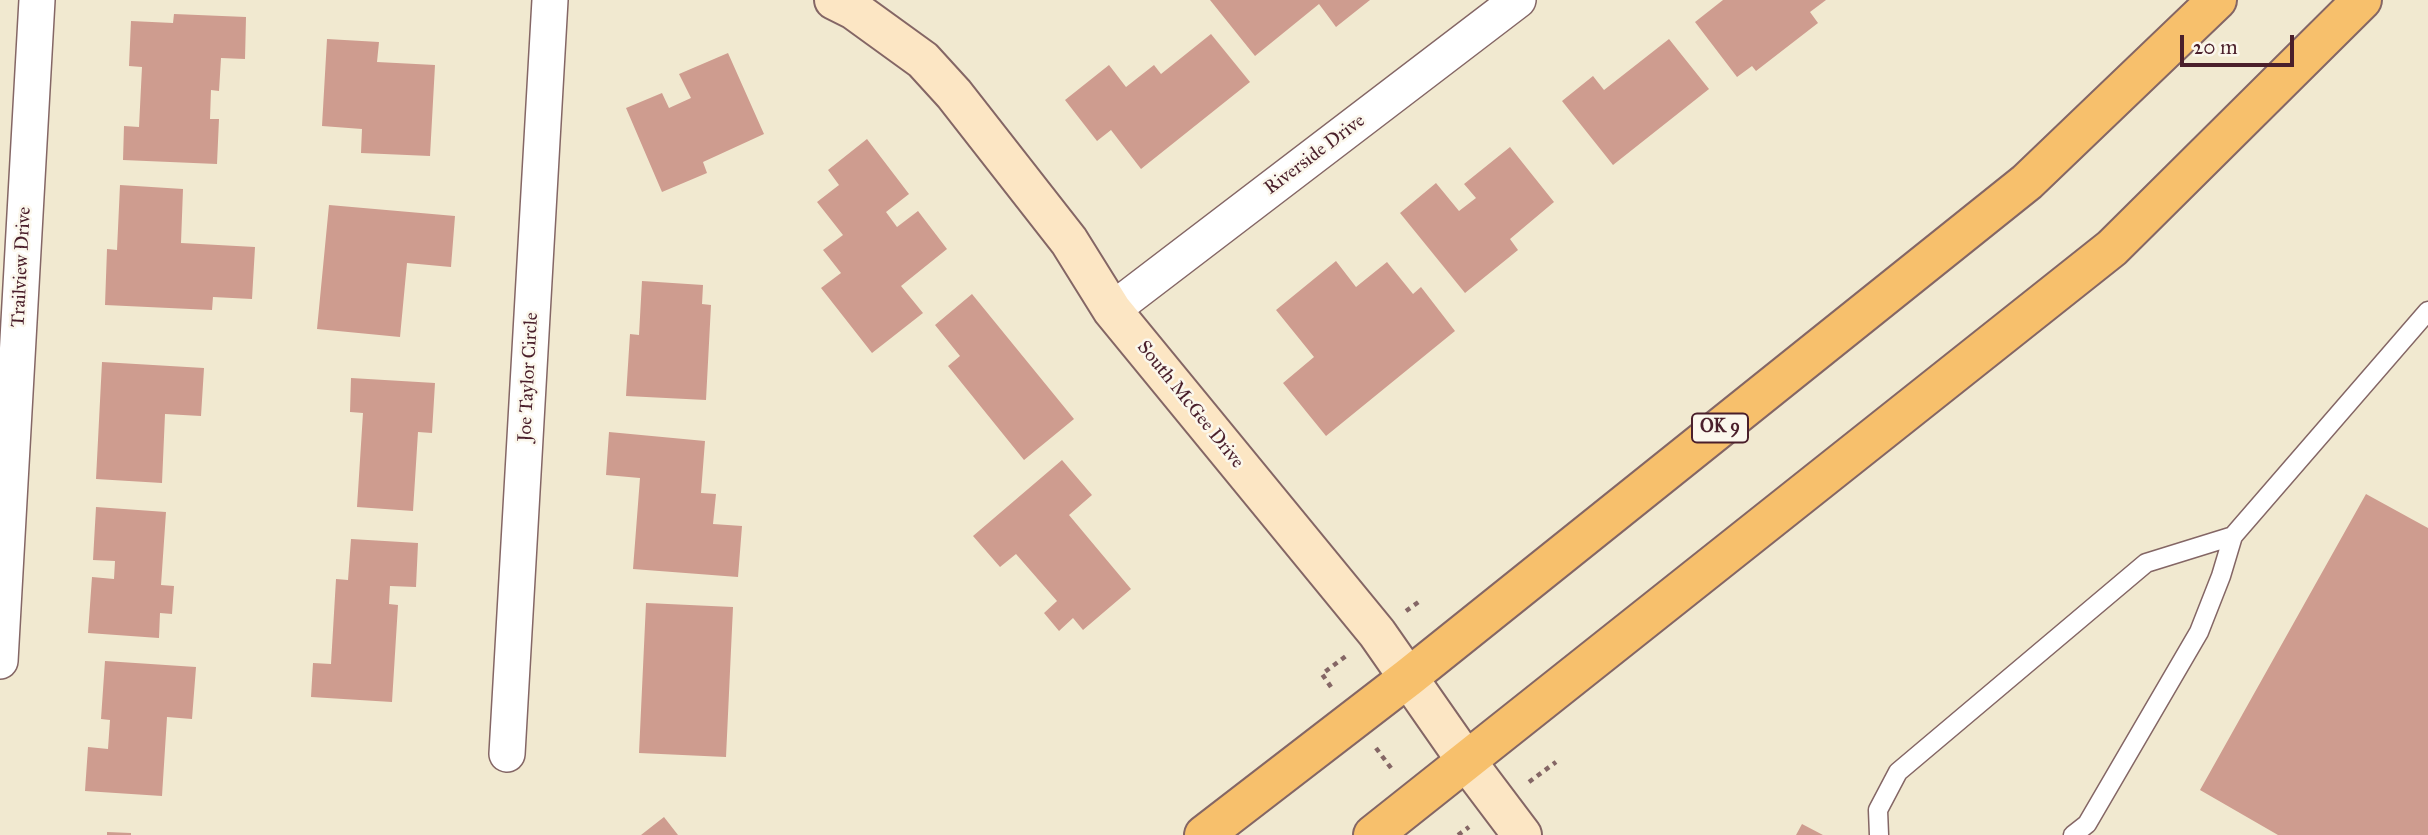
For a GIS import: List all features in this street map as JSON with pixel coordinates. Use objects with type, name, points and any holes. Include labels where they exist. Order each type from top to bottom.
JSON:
[{"type":"highway","name":"OK 9","points":[[1204,835],[1409,677],[2027,182],[2217,0]]},
{"type":"highway","points":[[1373,835],[2112,248],[2362,0]]},
{"type":"street","name":"Trailview Drive","points":[[0,661],[37,0]]},
{"type":"street","name":"Joe Taylor Circle","points":[[507,754],[550,0]]},
{"type":"street","name":"South McGee Drive","points":[[834,0],[854,10],[923,60],[954,93],[1069,241],[1112,310],[1377,633],[1467,762],[1522,835]]},
{"type":"street","name":"Riverside Drive","points":[[1112,310],[1518,0]]},
{"type":"lane","points":[[2073,835],[2087,824],[2199,632],[2233,536],[2428,311]]},
{"type":"lane","points":[[1879,835],[1878,810],[1898,772],[1908,763],[2147,563],[2233,536]]},
{"type":"path","points":[[1321,674],[1416,802]]},
{"type":"building","points":[[1210,0],[1370,0],[1336,27],[1319,4],[1255,56]]},
{"type":"building","points":[[1723,0],[1826,0],[1810,12],[1818,23],[1756,71],[1752,66],[1737,77],[1695,22]]},
{"type":"building","points":[[174,14],[246,17],[245,59],[221,58],[219,91],[211,90],[210,119],[219,119],[217,164],[123,160],[124,126],[139,127],[142,67],[129,66],[131,21],[173,23]]},
{"type":"building","points":[[1211,34],[1250,82],[1141,169],[1111,130],[1097,141],[1065,100],[1109,65],[1126,87],[1154,65],[1161,74]]},
{"type":"building","points":[[327,39],[379,42],[377,62],[435,65],[430,156],[361,153],[362,129],[322,126]]},
{"type":"building","points":[[1669,39],[1709,89],[1613,165],[1562,101],[1593,76],[1604,90]]},
{"type":"building","points":[[728,53],[764,134],[703,162],[707,173],[662,192],[626,108],[662,93],[669,108],[691,98],[679,74]]},
{"type":"building","points":[[867,139],[909,194],[886,212],[897,227],[918,211],[947,249],[901,286],[923,313],[872,353],[821,288],[841,273],[823,250],[843,235],[817,202],[839,185],[828,170]]},
{"type":"building","points":[[1510,147],[1554,202],[1510,239],[1518,250],[1465,293],[1400,213],[1436,183],[1459,211],[1476,198],[1464,184]]},
{"type":"building","points":[[120,185],[183,189],[181,243],[255,247],[252,299],[213,297],[212,310],[105,305],[107,249],[117,250]]},
{"type":"building","points":[[329,205],[455,216],[451,267],[407,263],[400,337],[317,329]]},
{"type":"building","points":[[1336,261],[1356,287],[1387,262],[1413,294],[1421,287],[1455,331],[1326,436],[1283,383],[1314,357],[1276,310]]},
{"type":"building","points":[[642,281],[703,285],[702,304],[711,305],[706,400],[626,396],[630,334],[639,335]]},
{"type":"building","points":[[972,294],[1074,419],[1024,460],[948,366],[960,356],[935,325]]},
{"type":"building","points":[[102,362],[204,368],[201,416],[165,414],[162,483],[96,479]]},
{"type":"building","points":[[351,378],[435,383],[432,433],[418,432],[413,511],[357,507],[363,413],[350,412]]},
{"type":"building","points":[[609,432],[705,441],[701,493],[716,494],[713,524],[742,526],[738,577],[633,569],[640,478],[606,475]]},
{"type":"building","points":[[1062,460],[1092,495],[1069,515],[1131,589],[1083,630],[1073,618],[1059,631],[1044,613],[1057,601],[1016,554],[1000,567],[973,536]]},
{"type":"building","points":[[2366,494],[2428,528],[2428,835],[2278,835],[2200,790]]},
{"type":"building","points":[[96,507],[166,512],[161,585],[174,586],[172,614],[160,613],[159,638],[88,633],[92,577],[114,579],[115,561],[93,560]]},
{"type":"building","points":[[351,539],[418,543],[416,587],[390,586],[389,604],[398,605],[392,702],[311,697],[313,663],[331,664],[336,579],[348,580]]},
{"type":"building","points":[[646,603],[733,607],[726,757],[639,753]]},
{"type":"building","points":[[105,661],[196,667],[192,719],[167,717],[162,796],[85,791],[88,747],[108,749],[110,720],[101,719]]},
{"type":"building","points":[[664,817],[678,835],[641,835]]},
{"type":"building","points":[[1802,824],[1823,835],[1796,835]]},
{"type":"building","points":[[107,832],[131,833],[131,835],[107,835]]}]
